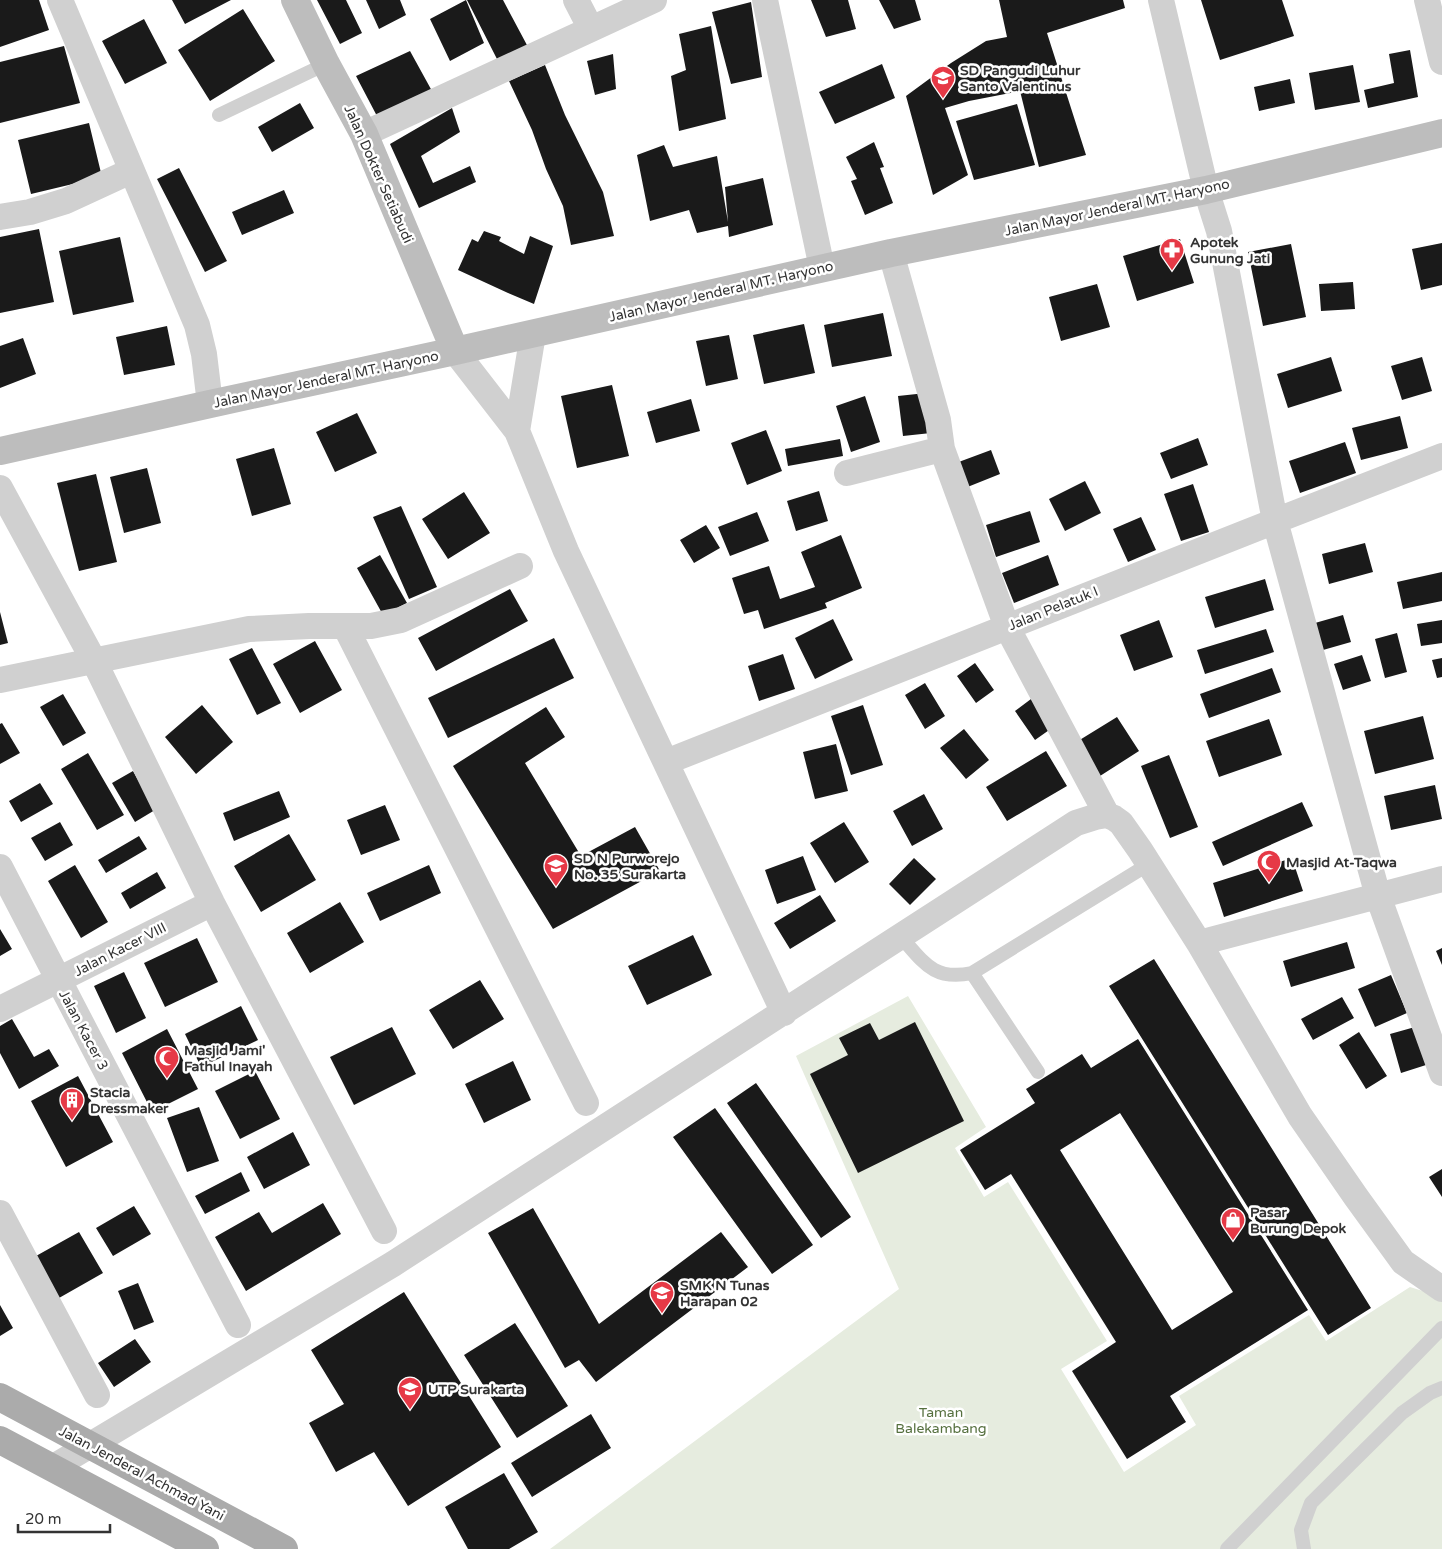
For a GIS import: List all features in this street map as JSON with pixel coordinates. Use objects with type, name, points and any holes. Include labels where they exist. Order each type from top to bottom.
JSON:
[{"type":"main road","name":"Jalan Dokter Setiabudi","points":[[295,0],[326,64],[364,134],[455,352]]},
{"type":"main road","name":"Jalan Mayor Jenderal MT. Haryono","points":[[0,451],[455,352],[891,253],[1206,190],[1442,133]]},
{"type":"main road","name":"Jalan Jenderal Achmad Yani","points":[[0,1396],[284,1549]]},
{"type":"main road","points":[[0,1440],[205,1549]]},
{"type":"street","points":[[60,0],[197,325],[204,354],[210,404]]},
{"type":"street","points":[[576,0],[591,29]]},
{"type":"street","points":[[364,134],[654,0]]},
{"type":"street","points":[[764,0],[822,268]]},
{"type":"street","points":[[1161,0],[1206,190],[1220,231],[1275,520],[1378,896],[1442,1074]]},
{"type":"street","points":[[1427,0],[1442,62]]},
{"type":"street","points":[[0,217],[30,212],[66,201],[131,171]]},
{"type":"street","points":[[891,253],[938,420],[942,449],[1007,627],[1107,815]]},
{"type":"street","points":[[517,432],[533,334]]},
{"type":"street","points":[[455,352],[517,432],[566,551],[784,1013]]},
{"type":"street","points":[[847,473],[942,449]]},
{"type":"street","name":"Jalan Pelatuk I","points":[[666,762],[1275,520],[1439,462]]},
{"type":"street","points":[[0,488],[94,660],[212,902],[384,1231]]},
{"type":"street","points":[[0,680],[249,629],[309,626],[371,626],[401,620],[520,566]]},
{"type":"street","points":[[346,626],[586,1103]]},
{"type":"street","points":[[52,1468],[393,1264],[1076,824],[1107,815],[1121,823],[1149,864],[1199,943],[1300,1116],[1356,1197],[1403,1262],[1442,1289]]},
{"type":"street","name":"Jalan Kacer 3","points":[[0,867],[238,1325]]},
{"type":"street","points":[[1199,943],[1442,879]]},
{"type":"street","name":"Jalan Kacer VIII","points":[[0,1009],[212,902]]},
{"type":"street","points":[[0,1213],[97,1395]]},
{"type":"lane","points":[[219,115],[326,64]]},
{"type":"lane","points":[[901,937],[926,966],[943,974],[962,975],[972,973],[1149,864]]},
{"type":"lane","points":[[972,973],[1038,1072]]},
{"type":"lane","points":[[1227,1549],[1442,1328]]},
{"type":"lane","points":[[1304,1549],[1301,1530],[1312,1503],[1402,1414],[1430,1393],[1442,1388]]},
{"type":"green space","name":"Taman Balekambang","points":[[908,996],[986,1127],[955,1148],[984,1197],[1008,1182],[1107,1341],[1061,1369],[1124,1472],[1196,1425],[1179,1396],[1309,1315],[1326,1341],[1410,1287],[1442,1297],[1442,1549],[550,1549],[899,1289],[796,1056]]},
{"type":"building","points":[[0,0],[39,0],[49,30],[0,47]]},
{"type":"building","points":[[172,0],[231,0],[185,24]]},
{"type":"building","points":[[317,0],[346,0],[362,33],[340,44]]},
{"type":"building","points":[[366,0],[400,0],[406,15],[379,29]]},
{"type":"building","points":[[466,0],[484,43],[450,61],[430,19]]},
{"type":"building","points":[[467,0],[503,0],[528,47],[498,61]]},
{"type":"building","points":[[811,0],[848,0],[856,29],[826,37]]},
{"type":"building","points":[[879,0],[915,0],[921,20],[894,29]]},
{"type":"building","name":"SD Pangudi Luhur Santo Valentinus","points":[[999,0],[1123,0],[1125,8],[1047,33],[1086,155],[1039,167],[1020,91],[969,101],[945,108],[968,175],[933,195],[906,96],[951,63],[986,41],[1007,37]]},
{"type":"building","points":[[1201,0],[1282,0],[1294,36],[1220,60]]},
{"type":"building","points":[[751,2],[762,77],[731,84],[712,12]]},
{"type":"building","points":[[243,9],[275,61],[210,101],[178,50]]},
{"type":"building","points":[[144,19],[167,63],[125,84],[102,41]]},
{"type":"building","points":[[711,26],[726,119],[679,131],[671,76],[686,70],[679,34]]},
{"type":"building","points":[[64,46],[80,103],[0,123],[0,62]]},
{"type":"building","points":[[1410,50],[1418,97],[1368,108],[1364,90],[1394,83],[1389,54]]},
{"type":"building","points":[[410,51],[432,91],[378,118],[356,76]]},
{"type":"building","points":[[613,54],[616,89],[595,95],[587,61]]},
{"type":"building","points":[[882,64],[895,98],[835,124],[819,92]]},
{"type":"building","points":[[545,65],[565,115],[603,192],[614,236],[571,245],[563,206],[546,169],[532,130],[509,81]]},
{"type":"building","points":[[1353,65],[1360,102],[1315,110],[1309,73]]},
{"type":"building","points":[[1290,79],[1295,103],[1259,111],[1254,87]]},
{"type":"building","points":[[300,103],[314,128],[272,152],[258,127]]},
{"type":"building","points":[[1017,104],[1035,165],[974,180],[956,121]]},
{"type":"building","points":[[452,108],[460,132],[421,156],[433,183],[470,166],[476,182],[419,208],[390,144]]},
{"type":"building","points":[[89,123],[102,177],[31,194],[18,140]]},
{"type":"building","points":[[874,142],[884,167],[880,168],[893,203],[865,215],[851,181],[857,179],[846,157]]},
{"type":"building","points":[[664,145],[673,167],[717,156],[728,222],[725,187],[763,178],[773,225],[729,237],[728,226],[697,233],[689,210],[650,221],[637,155]]},
{"type":"building","points":[[179,168],[227,261],[205,272],[157,179]]},
{"type":"building","points":[[284,190],[294,213],[242,235],[232,212]]},
{"type":"building","points":[[39,229],[54,302],[0,313],[0,237]]},
{"type":"building","points":[[484,231],[501,237],[499,241],[524,254],[530,236],[553,246],[534,304],[458,270],[472,239],[478,242]]},
{"type":"building","points":[[120,237],[134,302],[73,315],[59,251]]},
{"type":"building","points":[[1180,239],[1194,283],[1137,301],[1123,256]]},
{"type":"building","points":[[1442,243],[1442,285],[1421,290],[1412,249]]},
{"type":"building","points":[[1291,244],[1306,317],[1263,326],[1248,252]]},
{"type":"building","points":[[1353,282],[1355,309],[1321,311],[1319,284]]},
{"type":"building","points":[[1097,284],[1110,327],[1061,341],[1049,297]]},
{"type":"building","points":[[883,313],[892,356],[832,367],[824,325]]},
{"type":"building","points":[[804,324],[815,373],[764,384],[753,335]]},
{"type":"building","points":[[167,326],[175,365],[124,375],[116,337]]},
{"type":"building","points":[[729,335],[738,379],[706,386],[696,341]]},
{"type":"building","points":[[23,338],[36,374],[0,388],[0,346]]},
{"type":"building","points":[[1331,357],[1342,391],[1288,408],[1277,374]]},
{"type":"building","points":[[1422,357],[1432,391],[1402,400],[1391,366]]},
{"type":"building","points":[[612,385],[629,456],[577,468],[561,396]]},
{"type":"building","points":[[926,393],[931,433],[903,436],[898,396]]},
{"type":"building","points":[[865,396],[880,442],[851,452],[836,406]]},
{"type":"building","points":[[691,399],[700,431],[656,443],[647,412]]},
{"type":"building","points":[[357,413],[377,453],[335,472],[316,432]]},
{"type":"building","points":[[1400,416],[1408,448],[1361,460],[1352,428]]},
{"type":"building","points":[[766,430],[782,471],[747,485],[731,443]]},
{"type":"building","points":[[1198,438],[1208,465],[1171,479],[1160,453]]},
{"type":"building","points":[[840,439],[843,456],[788,466],[785,449]]},
{"type":"building","points":[[1345,442],[1356,473],[1300,493],[1289,461]]},
{"type":"building","points":[[274,448],[291,504],[252,516],[236,459]]},
{"type":"building","points":[[991,450],[1000,474],[965,488],[956,463]]},
{"type":"building","points":[[147,468],[161,523],[124,533],[110,477]]},
{"type":"building","points":[[96,474],[117,562],[79,571],[57,483]]},
{"type":"building","points":[[1085,481],[1101,513],[1065,531],[1049,499]]},
{"type":"building","points":[[1193,484],[1209,532],[1181,541],[1164,494]]},
{"type":"building","points":[[819,491],[828,521],[796,531],[787,501]]},
{"type":"building","points":[[464,492],[490,533],[448,559],[422,519]]},
{"type":"building","points":[[401,506],[437,587],[409,599],[373,517]]},
{"type":"building","points":[[1030,511],[1040,542],[996,557],[986,525]]},
{"type":"building","points":[[757,512],[769,541],[730,556],[718,527]]},
{"type":"building","points":[[1141,517],[1156,550],[1128,562],[1113,529]]},
{"type":"building","points":[[706,525],[720,548],[694,563],[680,540]]},
{"type":"building","points":[[841,535],[862,588],[825,603],[827,608],[764,629],[758,610],[744,614],[732,578],[769,566],[780,599],[815,587],[801,552]]},
{"type":"building","points":[[1365,543],[1373,572],[1329,584],[1322,554]]},
{"type":"building","points":[[380,555],[407,603],[383,615],[357,568]]},
{"type":"building","points":[[1048,555],[1059,585],[1014,603],[1002,573]]},
{"type":"building","points":[[1442,572],[1442,601],[1403,609],[1397,582]]},
{"type":"building","points":[[1265,579],[1274,610],[1215,628],[1205,597]]},
{"type":"building","points":[[510,589],[528,621],[436,671],[418,638]]},
{"type":"building","points":[[0,612],[8,643],[0,645]]},
{"type":"building","points":[[1343,615],[1351,642],[1323,650],[1315,623]]},
{"type":"building","points":[[833,619],[853,660],[815,679],[795,638]]},
{"type":"building","points":[[1159,620],[1173,657],[1134,671],[1120,635]]},
{"type":"building","points":[[1442,620],[1442,643],[1421,646],[1417,624]]},
{"type":"building","points":[[1266,629],[1274,652],[1205,674],[1197,650]]},
{"type":"building","points":[[1397,633],[1407,672],[1385,678],[1375,639]]},
{"type":"building","points":[[554,638],[574,678],[448,738],[428,698]]},
{"type":"building","points":[[315,641],[342,690],[300,713],[273,664]]},
{"type":"building","points":[[252,648],[281,703],[257,715],[229,659]]},
{"type":"building","points":[[783,654],[795,689],[759,701],[748,666]]},
{"type":"building","points":[[1362,655],[1371,681],[1343,690],[1334,664]]},
{"type":"building","points":[[1442,658],[1442,677],[1437,678],[1432,660]]},
{"type":"building","points":[[975,663],[994,690],[976,703],[957,676]]},
{"type":"building","points":[[1272,668],[1281,692],[1209,718],[1200,694]]},
{"type":"building","points":[[925,683],[945,716],[925,729],[905,695]]},
{"type":"building","points":[[63,694],[86,733],[63,746],[40,707]]},
{"type":"building","points":[[1031,699],[1052,728],[1035,740],[1015,711]]},
{"type":"building","points":[[202,705],[233,742],[196,774],[165,737]]},
{"type":"building","points":[[863,705],[883,765],[851,775],[831,716]]},
{"type":"building","points":[[546,707],[565,737],[525,763],[581,856],[635,827],[660,871],[553,929],[453,766]]},
{"type":"building","points":[[1423,716],[1434,759],[1375,774],[1364,731]]},
{"type":"building","points":[[1117,717],[1139,751],[1100,776],[1078,741]]},
{"type":"building","points":[[1269,719],[1282,755],[1219,777],[1206,741]]},
{"type":"building","points":[[2,723],[20,753],[0,764],[0,724]]},
{"type":"building","points":[[964,729],[989,760],[966,779],[940,748]]},
{"type":"building","points":[[836,744],[848,791],[815,799],[803,752]]},
{"type":"building","points":[[1046,751],[1067,786],[1007,821],[986,787]]},
{"type":"building","points":[[88,753],[124,815],[97,830],[61,769]]},
{"type":"building","points":[[1169,755],[1198,827],[1170,838],[1141,766]]},
{"type":"building","points":[[133,771],[155,810],[135,822],[112,783]]},
{"type":"building","points":[[40,783],[53,804],[21,822],[9,801]]},
{"type":"building","points":[[1435,785],[1442,819],[1391,830],[1384,796]]},
{"type":"building","points":[[279,791],[290,817],[234,841],[223,813]]},
{"type":"building","points":[[924,794],[943,829],[912,846],[893,811]]},
{"type":"building","points":[[1302,802],[1313,826],[1223,866],[1212,842]]},
{"type":"building","points":[[385,805],[400,840],[361,855],[347,820]]},
{"type":"building","points":[[60,822],[73,845],[45,861],[31,838]]},
{"type":"building","points":[[844,822],[869,862],[835,883],[810,843]]},
{"type":"building","points":[[289,834],[316,880],[261,912],[234,866]]},
{"type":"building","points":[[139,836],[147,849],[106,873],[98,860]]},
{"type":"building","points":[[803,856],[816,890],[777,904],[765,870]]},
{"type":"building","points":[[914,858],[936,879],[910,905],[889,884]]},
{"type":"building","points":[[1292,858],[1303,891],[1224,917],[1213,883]]},
{"type":"building","points":[[75,865],[108,922],[81,938],[48,881]]},
{"type":"building","points":[[429,865],[441,893],[380,921],[367,893]]},
{"type":"building","points":[[157,872],[166,888],[130,909],[121,893]]},
{"type":"building","points":[[820,895],[836,921],[790,949],[774,923]]},
{"type":"building","points":[[340,902],[364,942],[310,973],[287,933]]},
{"type":"building","points":[[0,929],[12,949],[0,956]]},
{"type":"building","points":[[693,935],[712,975],[647,1005],[628,966]]},
{"type":"building","points":[[197,938],[218,982],[165,1007],[144,963]]},
{"type":"building","points":[[1347,942],[1355,968],[1291,987],[1283,961]]},
{"type":"building","points":[[1442,948],[1442,965],[1436,951]]},
{"type":"building","points":[[1154,959],[1371,1308],[1328,1335],[1109,986]]},
{"type":"building","points":[[124,972],[146,1018],[116,1033],[94,986]]},
{"type":"building","points":[[1391,975],[1407,1013],[1375,1027],[1358,989]]},
{"type":"building","points":[[480,980],[504,1019],[453,1049],[429,1010]]},
{"type":"building","points":[[1342,997],[1354,1018],[1313,1040],[1301,1019]]},
{"type":"building","points":[[241,1006],[258,1040],[201,1067],[185,1034]]},
{"type":"building","points":[[12,1019],[34,1057],[49,1049],[59,1066],[19,1089],[0,1053],[0,1026]]},
{"type":"building","points":[[915,1022],[964,1121],[858,1173],[810,1074],[848,1055],[839,1038],[870,1023],[879,1040]]},
{"type":"building","points":[[392,1027],[416,1074],[354,1105],[330,1057]]},
{"type":"building","points":[[1415,1027],[1426,1065],[1401,1073],[1390,1034]]},
{"type":"building","points":[[167,1029],[198,1089],[152,1112],[122,1053]]},
{"type":"building","points":[[1359,1032],[1387,1076],[1366,1089],[1339,1045]]},
{"type":"building","name":"Pasar Burung Depok","points":[[1138,1039],[1308,1310],[1170,1396],[1186,1422],[1127,1459],[1072,1371],[1116,1342],[1011,1174],[985,1190],[960,1150],[1035,1103],[1026,1089],[1082,1054],[1091,1068]],"holes":[[[1120,1113],[1233,1292],[1172,1330],[1060,1150]]]},
{"type":"building","points":[[513,1061],[531,1100],[484,1123],[465,1084]]},
{"type":"building","points":[[255,1071],[280,1119],[240,1139],[215,1091]]},
{"type":"building","name":"Stacia Dressmaker","points":[[78,1076],[113,1142],[66,1167],[31,1101]]},
{"type":"building","points":[[756,1083],[851,1217],[821,1238],[727,1103]]},
{"type":"building","points":[[199,1107],[219,1161],[187,1172],[167,1118]]},
{"type":"building","points":[[715,1108],[813,1245],[772,1274],[673,1137]]},
{"type":"building","points":[[293,1132],[310,1165],[264,1189],[247,1157]]},
{"type":"building","points":[[1442,1169],[1442,1197],[1429,1177]]},
{"type":"building","points":[[241,1172],[250,1191],[205,1214],[195,1196]]},
{"type":"building","points":[[323,1203],[341,1234],[246,1291],[215,1237],[259,1212],[272,1233]]},
{"type":"building","points":[[134,1206],[151,1234],[113,1256],[96,1228]]},
{"type":"building","points":[[533,1208],[599,1324],[721,1232],[748,1267],[596,1382],[579,1360],[565,1368],[488,1233]]},
{"type":"building","points":[[79,1232],[103,1273],[59,1298],[36,1256]]},
{"type":"building","points":[[138,1283],[154,1322],[134,1330],[118,1291]]},
{"type":"building","points":[[404,1292],[501,1447],[408,1506],[374,1452],[336,1472],[309,1423],[344,1404],[311,1350]]},
{"type":"building","points":[[0,1305],[13,1328],[0,1336]]},
{"type":"building","points":[[515,1323],[568,1406],[517,1438],[464,1355]]},
{"type":"building","points":[[135,1339],[151,1362],[114,1387],[98,1363]]},
{"type":"building","points":[[591,1414],[611,1448],[532,1497],[511,1463]]},
{"type":"building","points":[[504,1473],[538,1532],[509,1549],[468,1549],[445,1507]]},
{"type":"place","name":"SD Pangudi Luhur Santo Valentinus","points":[[943,99]]},
{"type":"place","name":"Apotek Gunung Jati","points":[[1172,271]]},
{"type":"place","name":"Masjid At-Taqwa","points":[[1269,883]]},
{"type":"place","name":"SD N Purworejo No. 35 Surakarta","points":[[556,887]]},
{"type":"place","name":"Masjid Jami' Fathul Inayah","points":[[167,1079]]},
{"type":"place","name":"Stacia Dressmaker","points":[[72,1121]]},
{"type":"place","name":"Pasar Burung Depok","points":[[1233,1241]]},
{"type":"place","name":"SMK N Tunas Harapan 02","points":[[662,1314]]},
{"type":"place","name":"UTP Surakarta","points":[[410,1410]]}]
